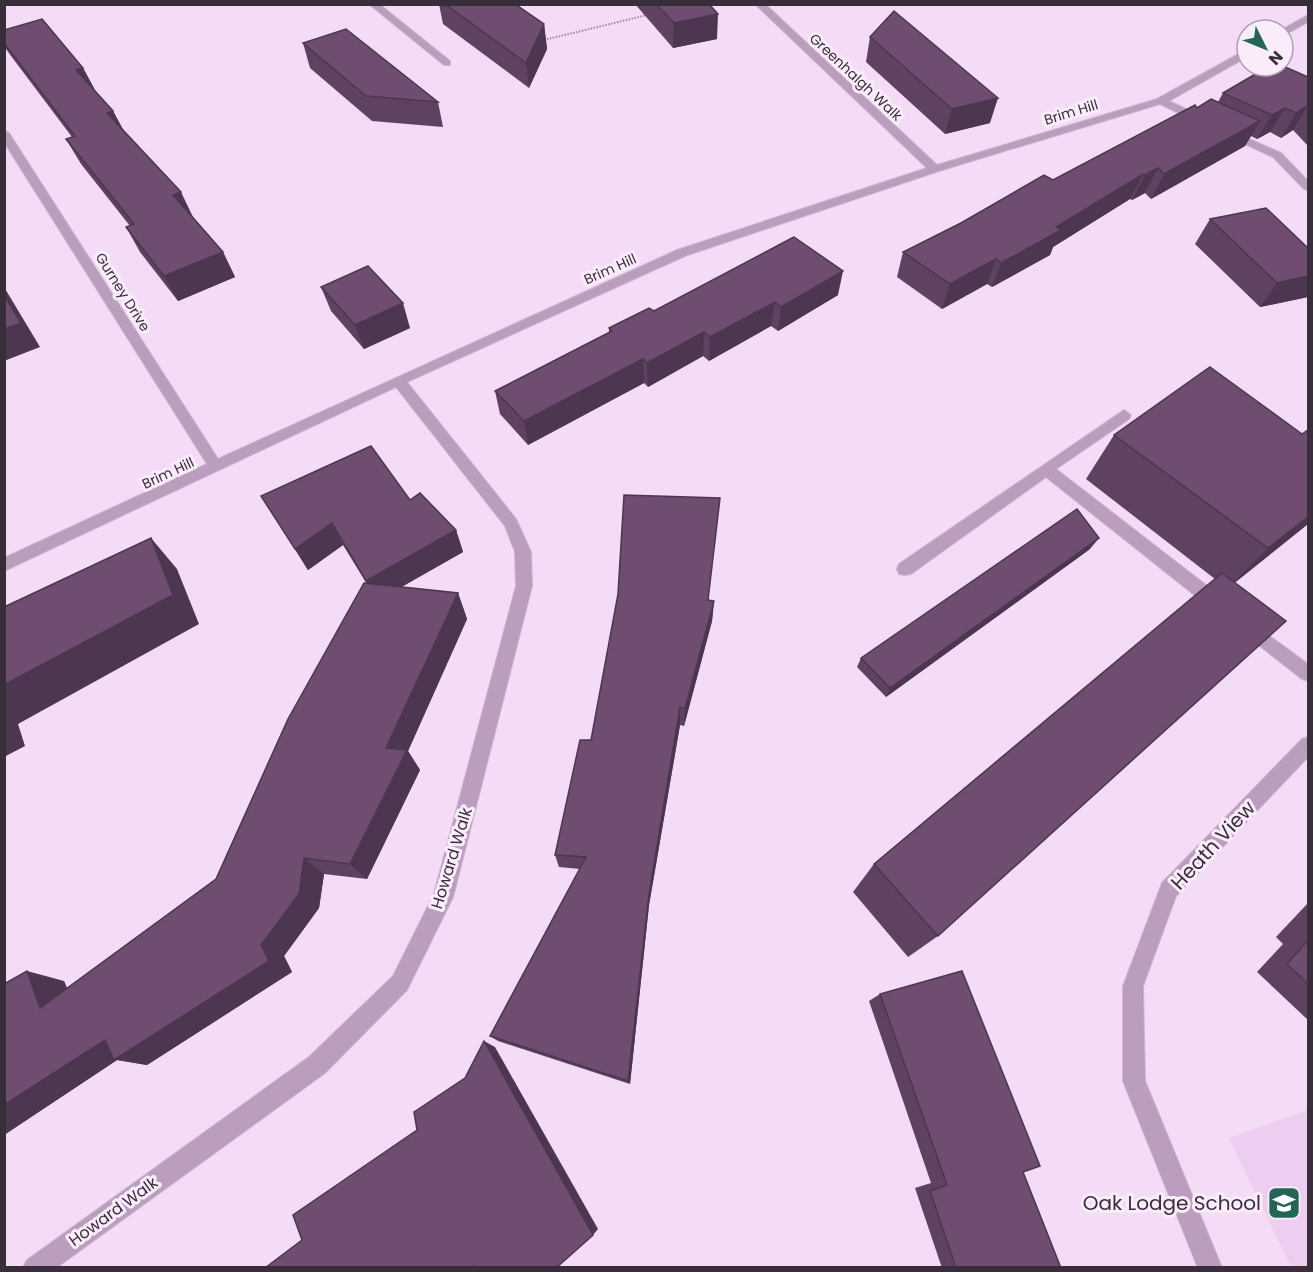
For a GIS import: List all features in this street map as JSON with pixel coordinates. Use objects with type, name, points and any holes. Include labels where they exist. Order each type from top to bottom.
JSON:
[{"type":"street","points":[[373,4],[447,63]]},
{"type":"street","name":"Greenhalgh Walk","points":[[759,4],[934,169]]},
{"type":"street","points":[[1295,26],[1308,18]]},
{"type":"street","name":"Brim Hill","points":[[4,565],[681,253],[934,169],[1161,101],[1235,60]]},
{"type":"street","points":[[1161,101],[1277,155],[1308,187]]},
{"type":"street","name":"Gurney Drive","points":[[4,133],[216,467]]},
{"type":"street","name":"Howard Walk","points":[[35,1268],[317,1065],[400,983],[443,897],[524,586],[524,552],[511,524],[399,381]]},
{"type":"street","points":[[905,569],[1124,415]]},
{"type":"street","points":[[1046,469],[1308,674]]},
{"type":"street","name":"Heath View","points":[[1210,1268],[1134,1081],[1134,986],[1169,890],[1308,745]]},
{"type":"path","points":[[539,41],[655,13]]},
{"type":"shaded area","name":"Oak Lodge School","points":[[1308,1110],[1308,1267],[1291,1267],[1229,1138]]},
{"type":"building","points":[[445,4],[515,4],[544,24],[526,63]]},
{"type":"building","points":[[656,4],[709,4],[718,14],[674,23]]},
{"type":"building","points":[[894,11],[998,98],[952,109],[870,37]]},
{"type":"building","points":[[42,19],[83,68],[76,70],[113,111],[107,113],[181,192],[173,195],[223,252],[164,276],[126,227],[134,224],[66,139],[75,136],[4,43],[4,30]]},
{"type":"building","points":[[346,29],[438,102],[366,96],[303,43]]},
{"type":"building","points":[[1295,71],[1308,77],[1308,105],[1296,113],[1285,108],[1272,115],[1223,93],[1249,78],[1295,78]]},
{"type":"building","points":[[1211,99],[1260,121],[1164,174],[1158,168],[1143,174],[1056,227],[1061,230],[1001,263],[996,259],[950,284],[903,252],[961,223],[1044,175],[1053,180],[1195,105],[1197,108]]},
{"type":"building","points":[[1266,208],[1308,248],[1308,276],[1277,283],[1210,219]]},
{"type":"building","points":[[794,237],[843,271],[781,307],[775,302],[710,337],[704,332],[647,363],[643,359],[524,421],[495,391],[612,331],[609,328],[649,308],[654,311]]},
{"type":"building","points":[[368,266],[403,303],[355,325],[321,287]]},
{"type":"building","points":[[4,295],[21,323],[4,329]]},
{"type":"building","points":[[1210,367],[1302,434],[1308,430],[1308,517],[1268,548],[1114,435]]},
{"type":"building","points":[[371,446],[410,500],[420,493],[456,530],[366,581],[332,523],[295,549],[261,496]]},
{"type":"building","points":[[624,495],[720,498],[708,600],[714,601],[685,709],[680,707],[649,894],[628,1081],[490,1036],[586,857],[555,855],[580,740],[591,740],[618,594]]},
{"type":"building","points":[[1077,509],[1099,538],[890,688],[861,658]]},
{"type":"building","points":[[151,538],[173,595],[4,685],[4,607]]},
{"type":"building","points":[[1222,573],[1286,621],[938,936],[874,864]]},
{"type":"building","points":[[364,583],[458,593],[386,748],[407,750],[350,864],[304,858],[299,894],[261,945],[269,961],[114,1060],[105,1040],[4,1105],[4,984],[27,971],[40,1008],[216,879],[288,719]]},
{"type":"building","points":[[1308,940],[1308,984],[1287,964]]},
{"type":"building","points":[[962,971],[1040,1166],[1023,1172],[1061,1268],[956,1268],[930,1191],[947,1185],[880,994]]},
{"type":"building","points":[[484,1041],[593,1235],[556,1268],[475,1268],[474,1266],[473,1268],[265,1268],[302,1240],[293,1215],[417,1130],[414,1112],[465,1078]]},
{"type":"place","name":"Oak Lodge School","points":[[1284,1203]]}]
